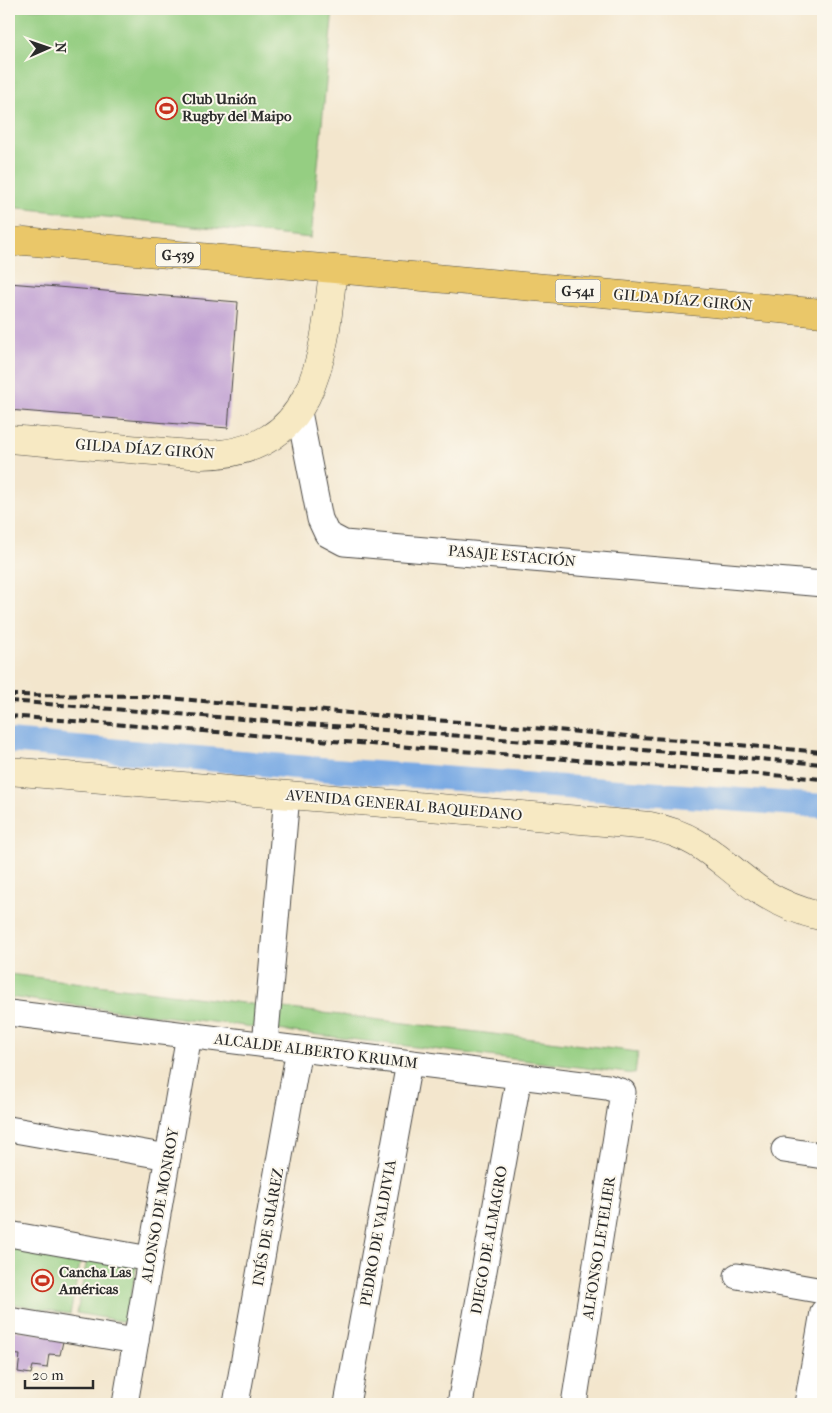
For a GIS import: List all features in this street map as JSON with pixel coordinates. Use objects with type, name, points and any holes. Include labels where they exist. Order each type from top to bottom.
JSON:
[{"type":"main road","name":"GILDA DÍAZ GIRÓN","points":[[14,240],[823,313]]},
{"type":"main road","name":"GILDA DÍAZ GIRÓN","points":[[9,439],[217,455],[239,452],[259,444],[281,430],[299,412],[318,371],[324,348],[333,269]]},
{"type":"main road","name":"AVENIDA GENERAL BAQUEDANO","points":[[9,771],[650,826],[667,830],[698,842],[777,900],[823,917]]},
{"type":"main road","points":[[777,900],[823,903]]},
{"type":"street","name":"PASAJE ESTACIÓN","points":[[299,412],[320,519],[328,534],[344,543],[823,584]]},
{"type":"street","points":[[265,1044],[287,795]]},
{"type":"street","name":"ALCALDE ALBERTO KRUMM","points":[[9,1012],[607,1087],[623,1092]]},
{"type":"street","name":"ALONSO DE MONROY","points":[[125,1404],[189,1035]]},
{"type":"street","name":"INÉS DE SUÁREZ","points":[[236,1404],[299,1049]]},
{"type":"street","name":"PEDRO DE VALDIVIA","points":[[347,1404],[410,1063]]},
{"type":"street","name":"DIEGO DE ALMAGRO","points":[[460,1404],[519,1076]]},
{"type":"street","name":"ALFONSO LETELIER","points":[[574,1404],[623,1092]]},
{"type":"street","points":[[9,1129],[168,1157]]},
{"type":"street","points":[[784,1150],[823,1156]]},
{"type":"street","points":[[9,1234],[150,1259]]},
{"type":"street","points":[[738,1276],[823,1291]]},
{"type":"street","points":[[807,1404],[823,1312]]},
{"type":"street","points":[[9,1320],[136,1341]]},
{"type":"green space","name":"Club Unión Rugby del Maipo","points":[[9,9],[333,9],[311,238],[9,207]]},
{"type":"green space","points":[[9,974],[638,1052],[635,1074],[9,997]]},
{"type":"green space","name":"Cancha Las Américas","points":[[9,1245],[81,1259],[70,1314],[9,1303]]},
{"type":"green space","points":[[88,1254],[137,1264],[126,1322],[77,1313]]},
{"type":"building","points":[[9,283],[238,302],[228,428],[9,410]]},
{"type":"building","points":[[13,1330],[64,1337],[60,1355],[49,1354],[47,1368],[33,1366],[31,1374],[18,1372],[20,1355],[9,1354]]},
{"type":"waterway","points":[[9,741],[307,768],[823,806]]},
{"type":"railway","points":[[9,695],[143,696],[823,752]]},
{"type":"railway","points":[[9,701],[823,764]]},
{"type":"railway","points":[[9,716],[823,779]]},
{"type":"place","name":"Club Unión Rugby del Maipo","points":[[166,108]]},
{"type":"place","name":"Cancha Las Américas","points":[[43,1281]]}]
